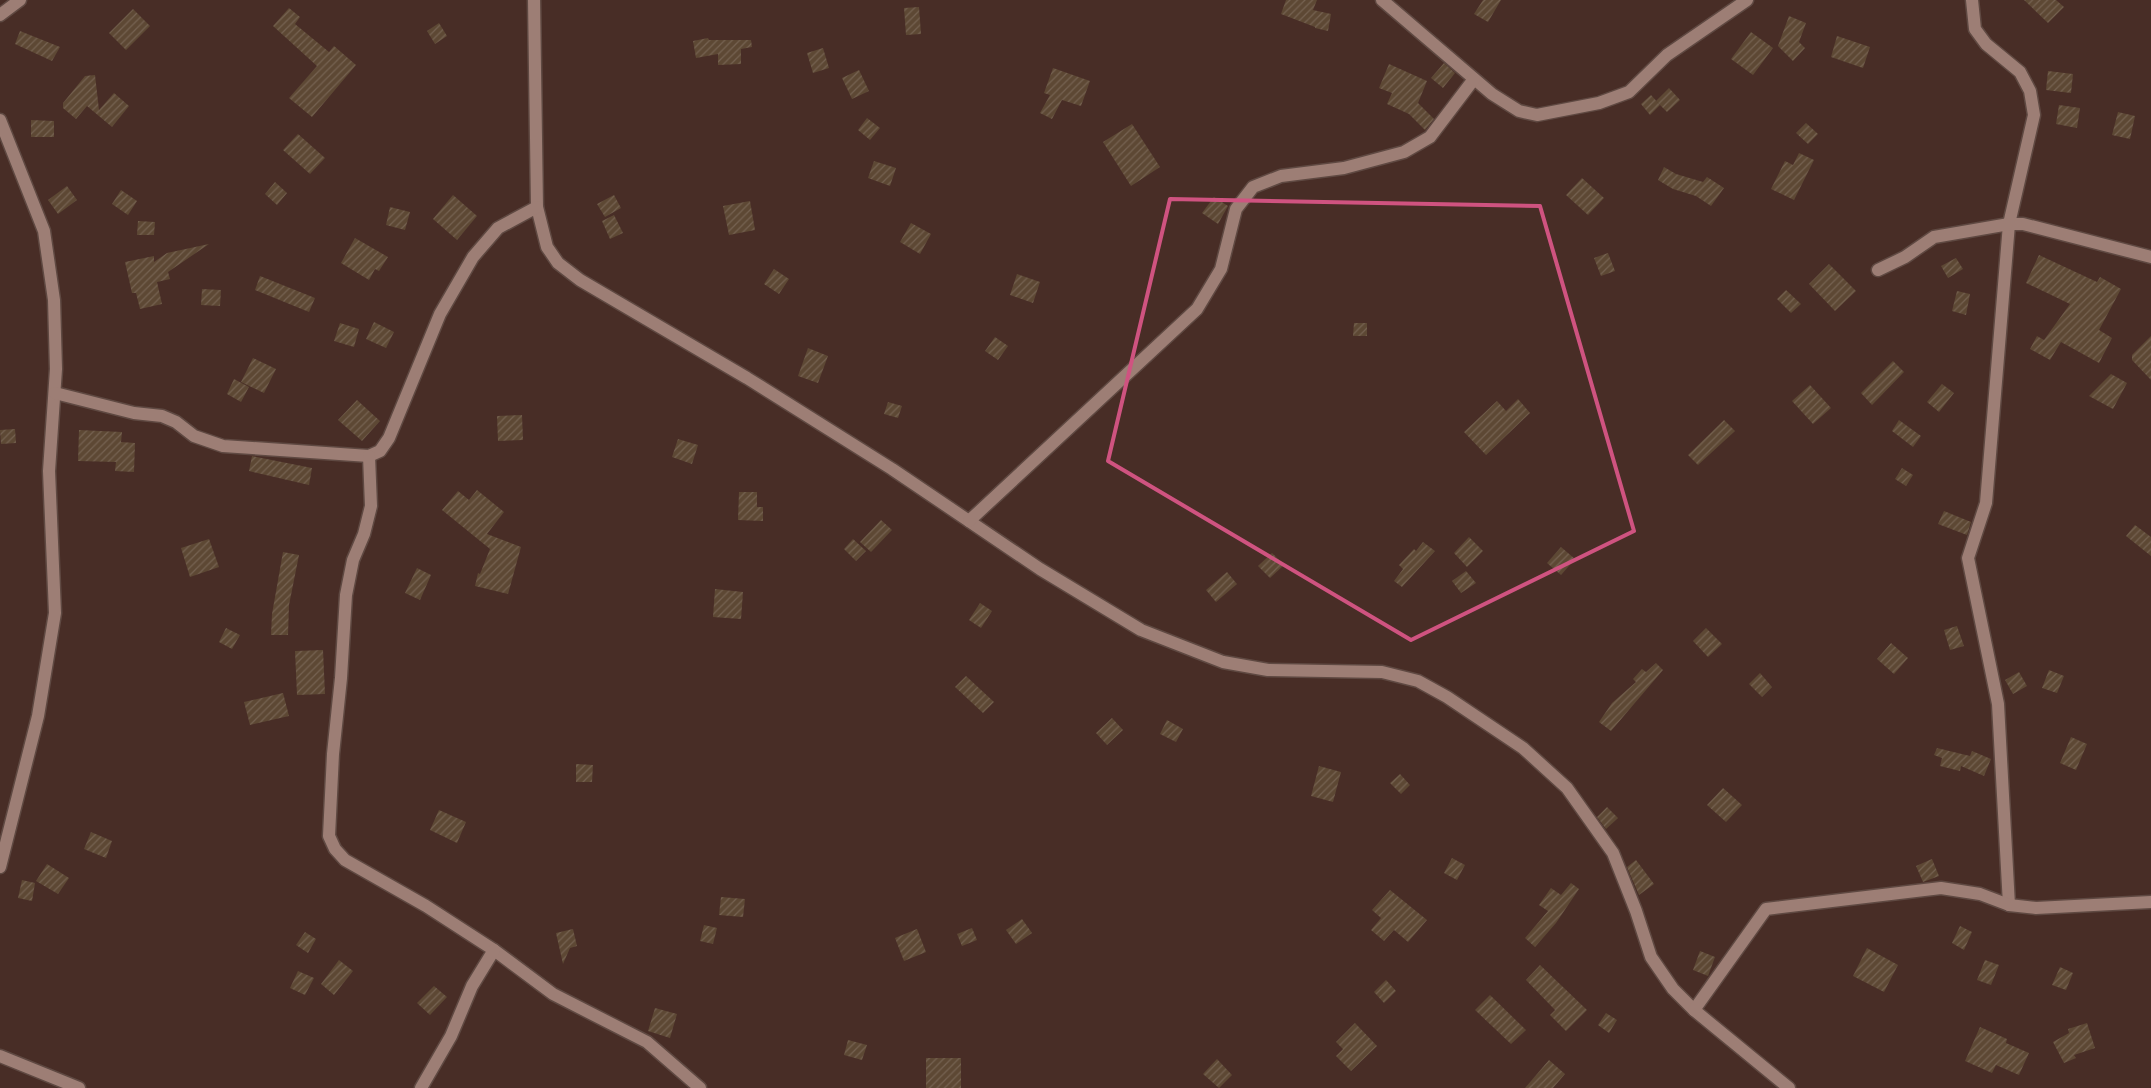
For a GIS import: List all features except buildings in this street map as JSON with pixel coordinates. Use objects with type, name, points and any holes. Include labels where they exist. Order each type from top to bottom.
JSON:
[{"type":"street","points":[[0,15],[20,0]]},
{"type":"street","points":[[534,0],[537,207],[547,247],[558,264],[580,280],[747,378],[892,469],[1040,569],[1141,630],[1223,662],[1268,670],[1382,672],[1418,681],[1470,712],[1523,748],[1567,788],[1613,852],[1636,911],[1651,957],[1673,988],[1694,1010],[1789,1088]]},
{"type":"street","points":[[1382,0],[1492,94],[1519,112],[1537,115],[1599,103],[1628,92],[1667,55],[1747,0]]},
{"type":"street","points":[[1972,0],[1975,30],[1986,44],[2020,72],[2030,90],[2034,115],[2009,224],[1986,503],[1968,558],[1998,704],[2008,905]]},
{"type":"street","points":[[969,521],[1198,309],[1221,269],[1236,209],[1253,187],[1281,176],[1344,168],[1404,152],[1430,137],[1474,79]]},
{"type":"street","points":[[0,120],[44,231],[54,300],[55,393],[49,471],[55,614],[38,716],[0,867]]},
{"type":"street","points":[[55,393],[134,413],[162,416],[176,422],[194,436],[223,446],[369,456],[380,451],[389,438],[440,314],[473,257],[498,228],[537,207]]},
{"type":"street","points":[[1878,270],[1905,257],[1934,237],[2009,224],[2023,224],[2151,257]]},
{"type":"street","points":[[369,456],[371,506],[364,534],[353,560],[346,595],[329,836],[335,850],[345,860],[426,906],[494,950],[553,994],[647,1042],[700,1088]]},
{"type":"street","points":[[1694,1010],[1766,909],[1941,888],[1980,894],[2008,905],[2036,908],[2151,902]]},
{"type":"street","points":[[421,1088],[451,1036],[472,986],[494,950]]},
{"type":"street","points":[[0,1056],[78,1088]]},
{"type":"highlighted area","points":[[1170,199],[1540,206],[1634,531],[1411,640],[1108,461]]}]
